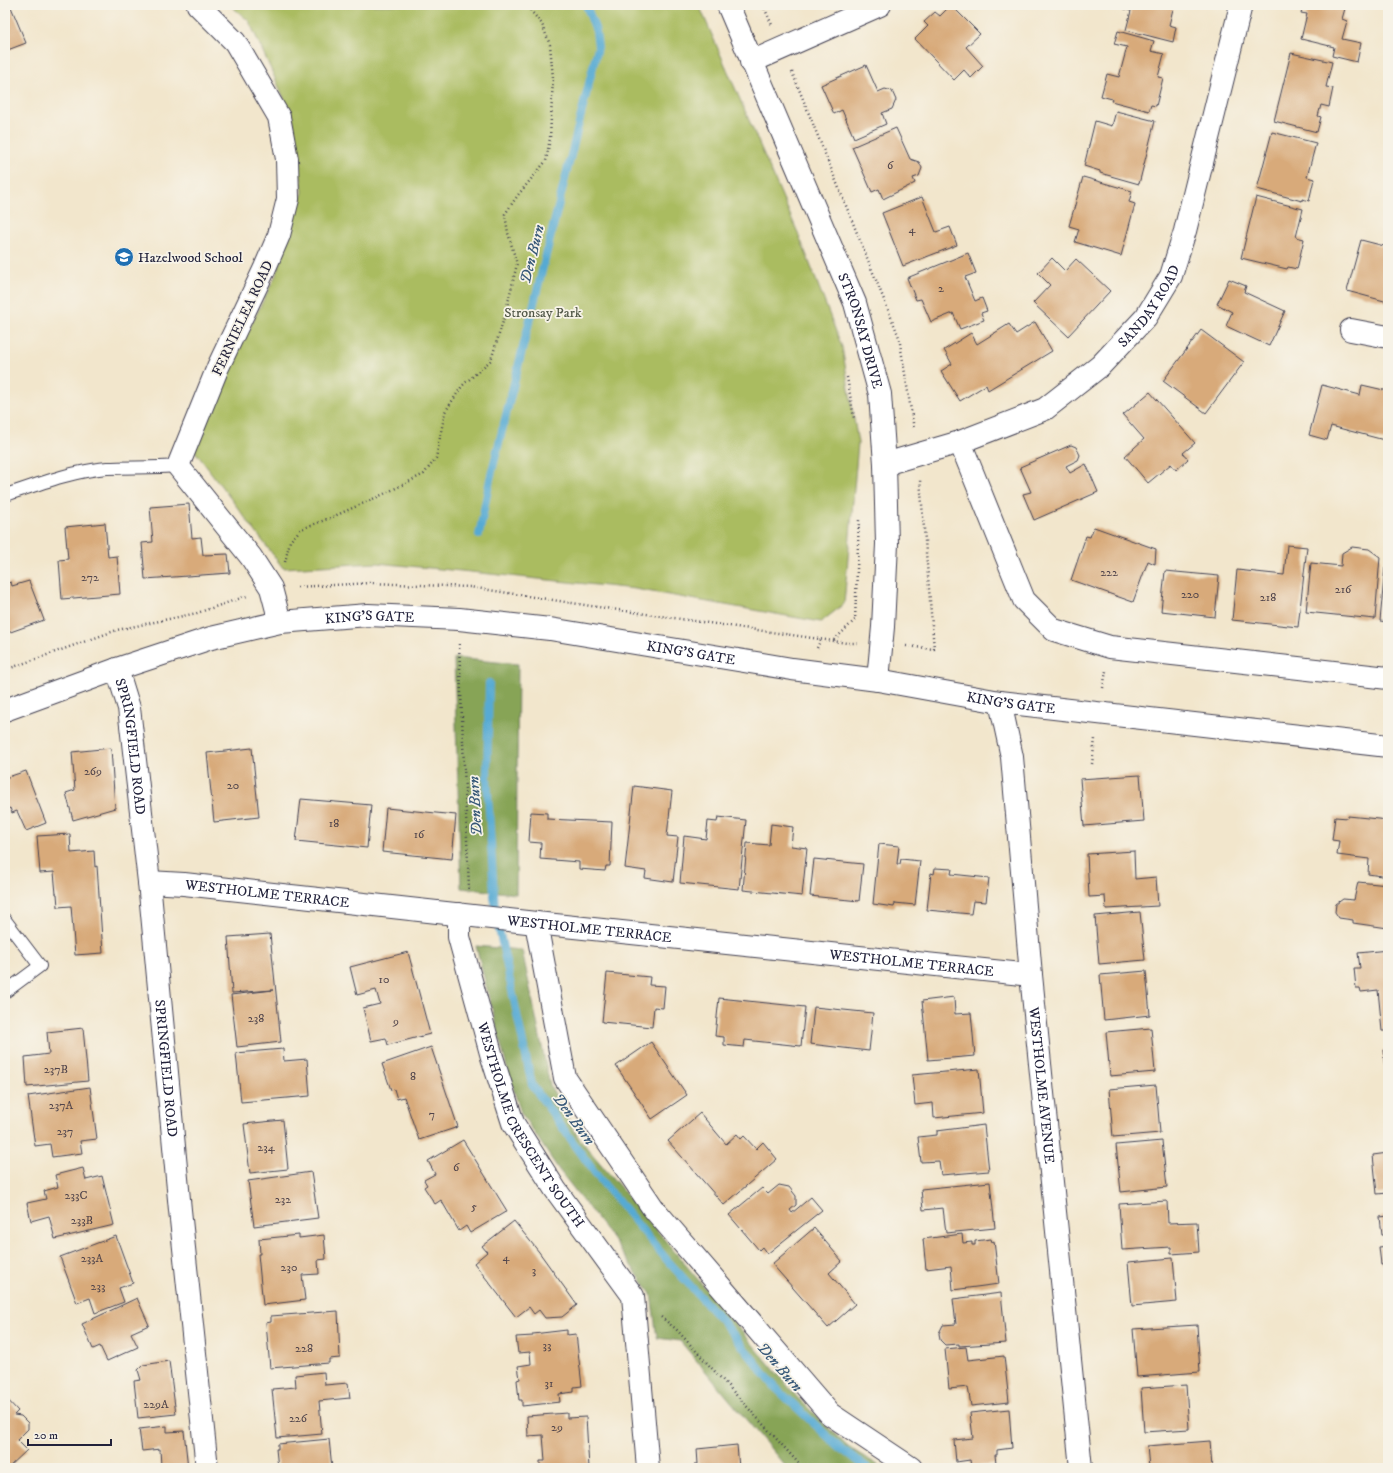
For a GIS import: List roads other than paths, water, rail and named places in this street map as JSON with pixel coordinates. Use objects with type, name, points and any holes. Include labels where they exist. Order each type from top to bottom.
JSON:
[{"type":"street","name":"FERNIELEA ROAD","points":[[178,466],[218,367],[279,236],[288,199],[287,159],[279,117],[234,42],[198,5]]},
{"type":"street","name":"STRONSAY DRIVE","points":[[728,5],[855,303],[880,394],[885,464],[888,544],[878,680]]},
{"type":"street","points":[[751,62],[880,5]]},
{"type":"street","name":"SANDAY ROAD","points":[[885,464],[960,442],[1045,408],[1100,366],[1146,317],[1171,276],[1185,230],[1241,5]]},
{"type":"street","points":[[1351,330],[1388,337]]},
{"type":"street","points":[[960,442],[1024,600],[1054,630],[1110,647],[1388,678]]},
{"type":"street","points":[[178,466],[251,557],[271,588],[280,622]]},
{"type":"street","name":"KING'S GATE","points":[[5,710],[117,669],[212,638],[280,622],[368,615],[459,619],[550,629],[792,669],[878,680],[1000,702],[1388,746]]},
{"type":"street","name":"SPRINGFIELD ROAD","points":[[117,669],[129,708],[149,882],[177,1188],[207,1468]]},
{"type":"street","name":"WESTHOLME AVENUE","points":[[1000,702],[1012,757],[1031,975],[1081,1468]]},
{"type":"street","name":"WESTHOLME TERRACE","points":[[149,882],[192,885],[1031,975]]},
{"type":"street","name":"WESTHOLME CRESCENT SOUTH","points":[[464,914],[459,937],[492,1057],[513,1123],[555,1190],[633,1296],[648,1468]]},
{"type":"street","points":[[530,922],[565,1078],[653,1208],[830,1414],[910,1468]]},
{"type":"lane","points":[[9,494],[61,476],[107,468],[155,468],[178,466]]},
{"type":"lane","points":[[5,920],[40,966],[5,992]]},
{"type":"waterway","name":"Den Burn","points":[[479,535],[490,479],[598,47],[596,31],[586,5]]},
{"type":"waterway","name":"Den Burn","points":[[489,683],[487,777],[495,910],[532,1085],[598,1177],[667,1260],[724,1323],[775,1387],[840,1448],[868,1468]]},
{"type":"place","name":"Hazelwood School","points":[[124,257]]},
{"type":"park label","name":"Stronsay Park","points":[[543,312]]}]
